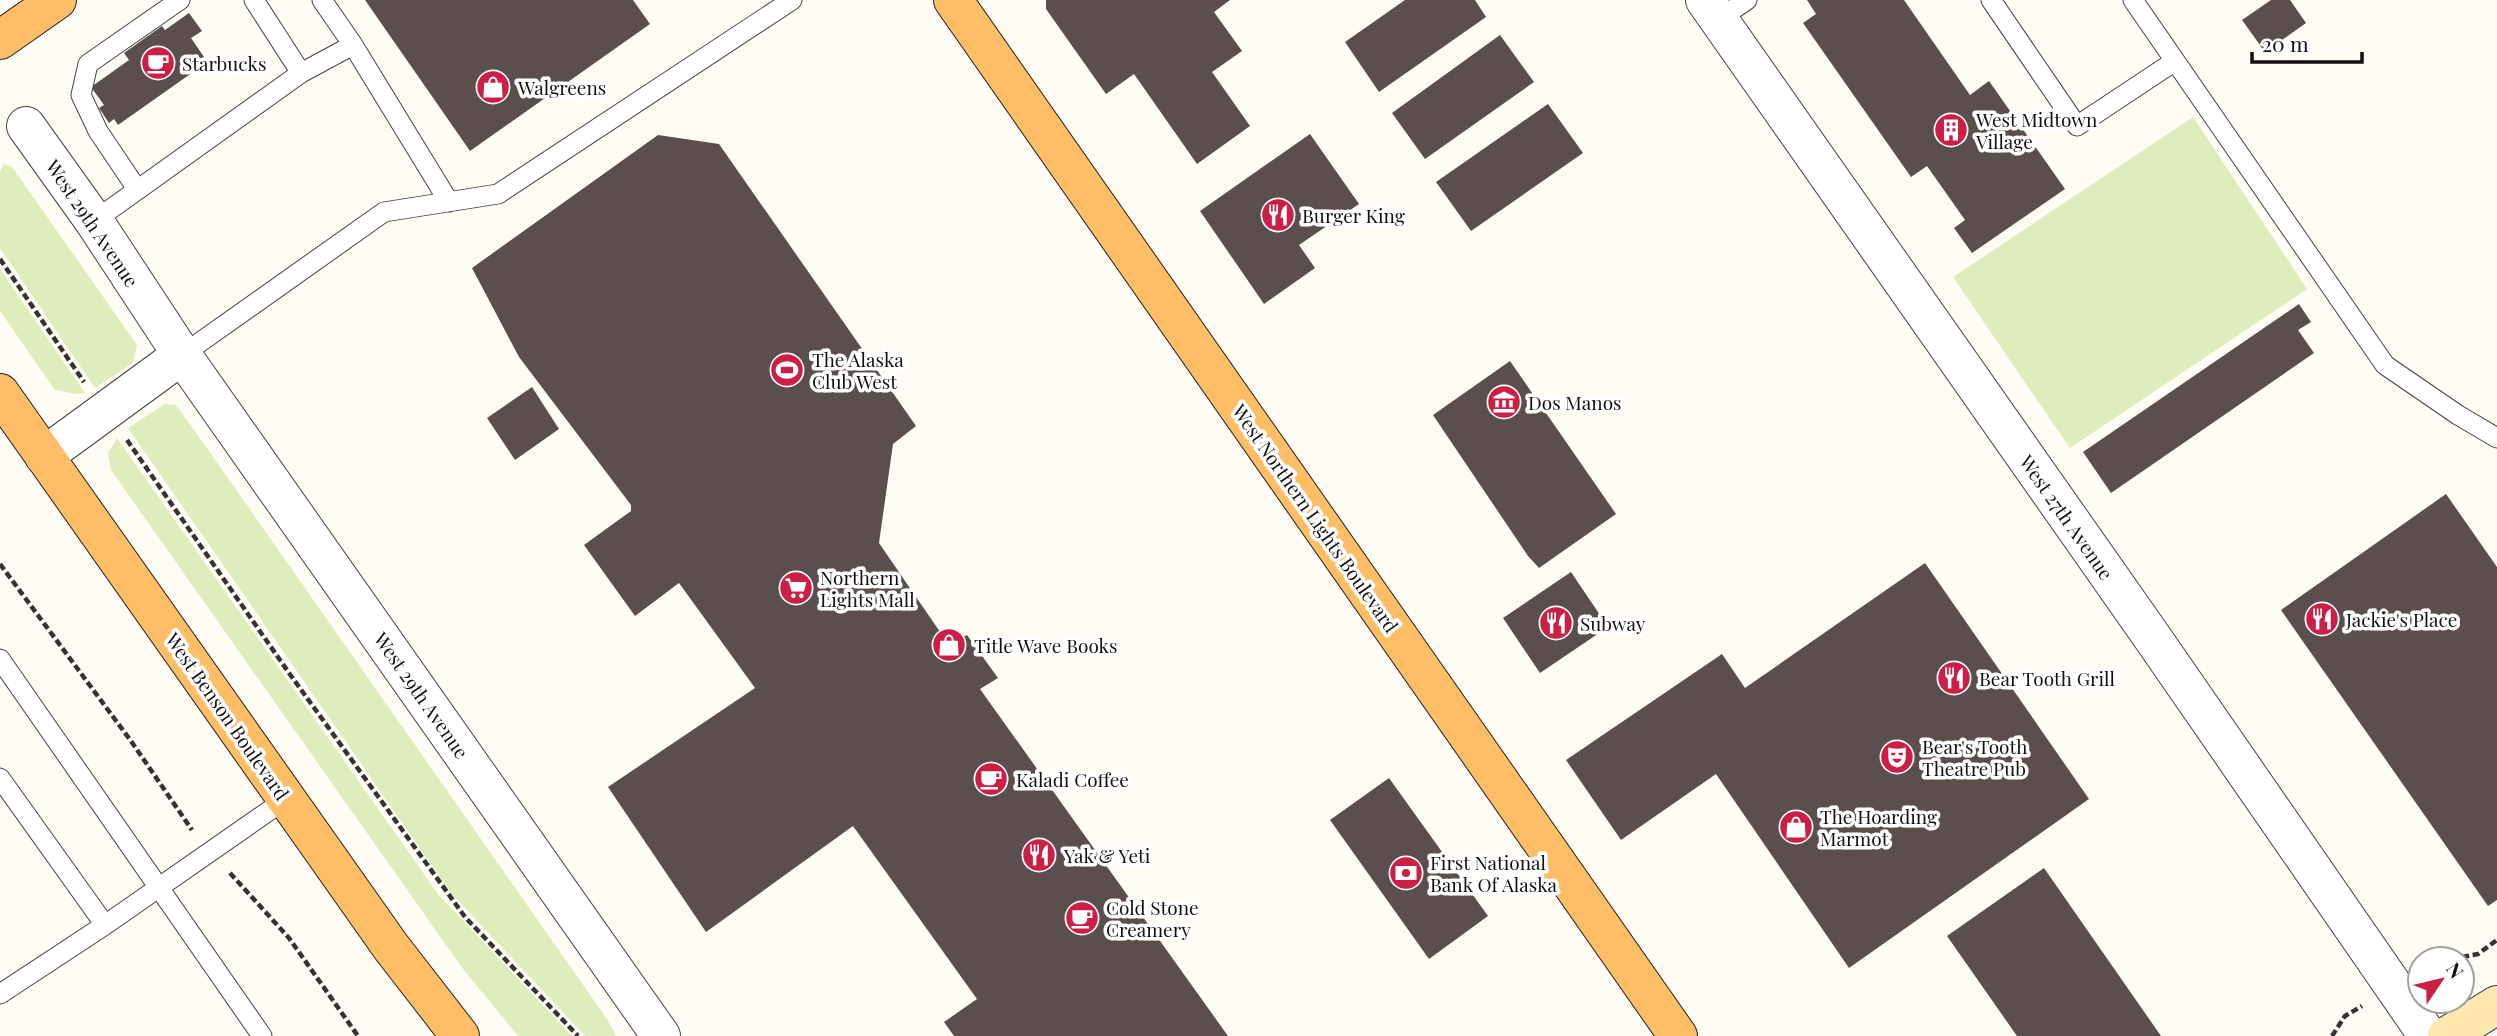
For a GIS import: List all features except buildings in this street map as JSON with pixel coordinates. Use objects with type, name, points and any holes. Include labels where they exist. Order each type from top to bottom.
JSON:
[{"type":"main road","points":[[0,40],[57,0]]},
{"type":"main road","name":"West Northern Lights Boulevard","points":[[953,0],[1678,1036]]},
{"type":"main road","name":"West Benson Boulevard","points":[[0,393],[391,947],[460,1036]]},
{"type":"main road","points":[[2447,1036],[2497,1005]]},
{"type":"street","name":"West 27th Avenue","points":[[1724,6],[2152,637],[2428,1036]]},
{"type":"street","name":"West 29th Avenue","points":[[26,126],[94,221],[182,355],[661,1036]]},
{"type":"street","points":[[44,456],[182,355]]},
{"type":"lane","points":[[137,189],[99,131],[81,95],[88,64],[180,0]]},
{"type":"lane","points":[[254,0],[301,74]]},
{"type":"lane","points":[[322,0],[449,202]]},
{"type":"lane","points":[[182,355],[384,212],[498,194],[792,0]]},
{"type":"lane","points":[[1991,0],[2077,126],[2175,61]]},
{"type":"lane","points":[[2133,0],[2385,365],[2497,438]]},
{"type":"lane","points":[[94,221],[301,74],[353,46]]},
{"type":"lane","points":[[0,659],[262,1036]]},
{"type":"lane","points":[[0,778],[105,925]]},
{"type":"lane","points":[[0,994],[105,925],[286,799]]},
{"type":"path","points":[[0,259],[82,380],[464,917],[578,1036]]},
{"type":"path","points":[[0,564],[131,741],[189,827],[289,939],[358,1036]]},
{"type":"path","points":[[2476,954],[2497,940]]},
{"type":"green space","points":[[2193,117],[2307,289],[2070,448],[1953,277]]},
{"type":"green space","points":[[4,164],[12,167],[137,345],[133,363],[95,388],[0,248],[0,172]]},
{"type":"green space","points":[[0,269],[85,393],[55,390],[0,311]]},
{"type":"green space","points":[[165,404],[176,405],[209,451],[607,1019],[616,1036],[585,1036],[451,893],[128,428]]},
{"type":"green space","points":[[117,438],[438,894],[572,1036],[518,1036],[463,969],[111,470],[108,453]]},
{"type":"place","name":"Starbucks","points":[[158,63]]},
{"type":"place","name":"Walgreens","points":[[493,87]]},
{"type":"place","name":"West Midtown Village","points":[[1951,130]]},
{"type":"place","name":"Burger King","points":[[1278,215]]},
{"type":"place","name":"The Alaska Club West","points":[[787,370]]},
{"type":"place","name":"Dos Manos","points":[[1504,402]]},
{"type":"place","name":"Northern Lights Mall","points":[[796,588]]},
{"type":"place","name":"Jackie's Place","points":[[2322,619]]},
{"type":"place","name":"Subway","points":[[1556,623]]},
{"type":"place","name":"Title Wave Books","points":[[949,645]]},
{"type":"place","name":"Bear Tooth Grill","points":[[1954,678]]},
{"type":"place","name":"Bear's Tooth Theatre Pub","points":[[1897,757]]},
{"type":"place","name":"Kaladi Coffee","points":[[991,779]]},
{"type":"place","name":"The Hoarding Marmot","points":[[1796,827]]},
{"type":"place","name":"Yak & Yeti","points":[[1039,855]]},
{"type":"place","name":"First National Bank Of Alaska","points":[[1406,873]]},
{"type":"place","name":"Cold Stone Creamery","points":[[1082,918]]}]
